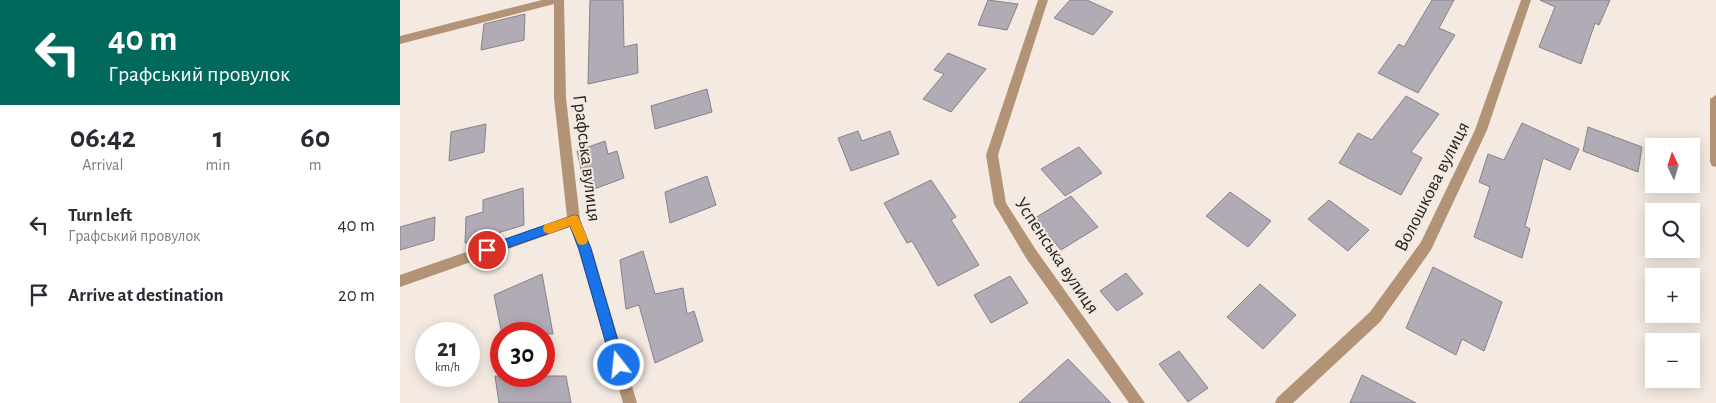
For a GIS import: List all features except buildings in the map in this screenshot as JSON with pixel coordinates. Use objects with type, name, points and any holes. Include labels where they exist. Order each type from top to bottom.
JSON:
[{"type":"street","name":"Графська вулиця","points":[[400,40],[440,32],[557,0],[560,98],[574,220],[585,249],[630,403]]},
{"type":"street","name":"Успенська вулиця","points":[[1043,0],[992,155],[1000,204],[1031,254],[1138,403]]},
{"type":"street","name":"Волошкова вулиця","points":[[1282,403],[1375,317],[1426,246],[1481,130],[1526,0]]},
{"type":"street","points":[[1716,99],[1714,111],[1716,162]]},
{"type":"street","points":[[400,281],[574,220]]},
{"type":"slow traffic","points":[[549,229],[574,220],[582,240]]},
{"type":"route","points":[[487,250],[574,220],[585,249],[619,365]]}]
